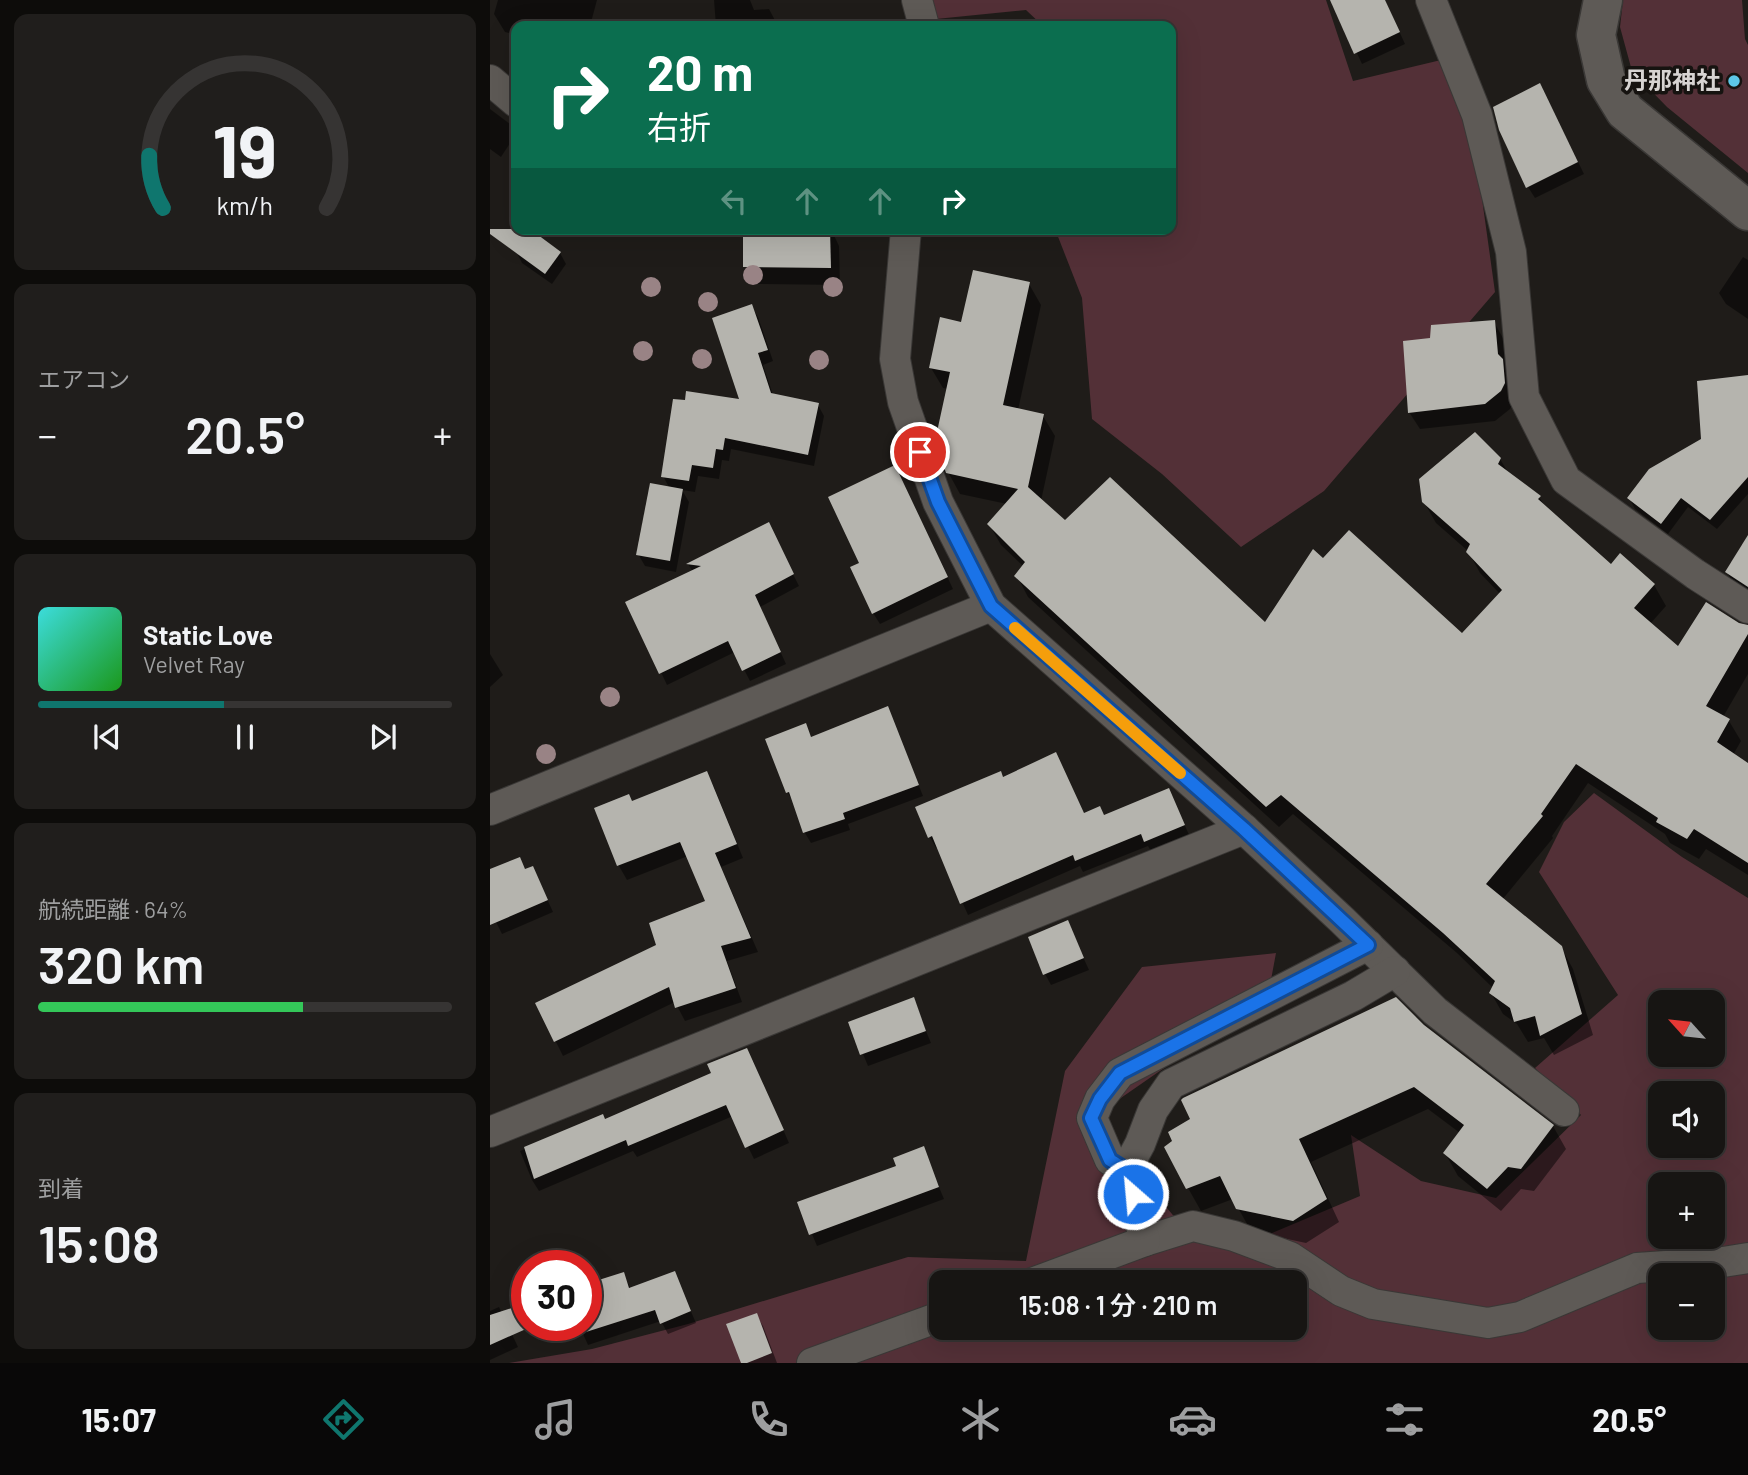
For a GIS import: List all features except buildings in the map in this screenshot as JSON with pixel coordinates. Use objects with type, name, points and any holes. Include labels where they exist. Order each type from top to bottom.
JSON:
[{"type":"street","points":[[917,0],[923,21]]},
{"type":"street","points":[[1431,0],[1477,115],[1511,252],[1524,397],[1566,480],[1695,574],[1748,608]]},
{"type":"street","points":[[1602,0],[1596,35],[1606,80],[1625,111],[1748,211]]},
{"type":"street","points":[[490,80],[511,98]]},
{"type":"street","points":[[905,235],[895,359],[903,402],[938,502],[991,606],[1244,829],[1435,1011],[1564,1111]]},
{"type":"street","points":[[490,810],[991,606]]},
{"type":"street","points":[[490,1132],[1244,829]]},
{"type":"street","points":[[1145,1241],[1126,1170],[1110,1160],[1091,1118],[1100,1099],[1120,1073],[1368,945]]},
{"type":"street","points":[[1126,1170],[1153,1110],[1171,1084],[1353,996],[1395,971]]},
{"type":"street","points":[[1067,1270],[1193,1226],[1234,1236],[1290,1256],[1340,1291],[1373,1304],[1488,1323],[1520,1317],[1637,1268],[1748,1258]]},
{"type":"street","points":[[812,1363],[929,1321]]},
{"type":"shaded area","points":[[929,0],[1326,0],[1353,81],[1462,55],[1495,292],[1324,491],[1241,547],[1162,474],[1092,419],[1082,298],[1057,235],[1176,235],[1176,21],[1038,21],[1026,10],[936,19]]},
{"type":"shaded area","points":[[1623,0],[1742,0],[1745,39],[1748,45],[1748,173],[1667,107],[1632,71],[1620,27]]},
{"type":"shaded area","points":[[1594,793],[1682,857],[1748,898],[1748,1363],[509,1363],[592,1349],[688,1324],[908,1257],[1026,1261],[1065,1071],[1142,967],[1276,953],[1268,996],[1092,1118],[1177,1220],[1272,1233],[1360,1196],[1351,1135],[1421,1181],[1496,1198],[1581,1115],[1535,1068],[1618,995],[1539,872],[1564,822]]},
{"type":"slow traffic","points":[[1015,628],[1180,773]]},
{"type":"place","name":"丹那神社","points":[[1734,81]]},
{"type":"route","points":[[920,452],[938,502],[991,606],[1244,829],[1368,945],[1120,1073],[1100,1099],[1091,1118],[1110,1160],[1126,1170],[1133,1194]]}]
